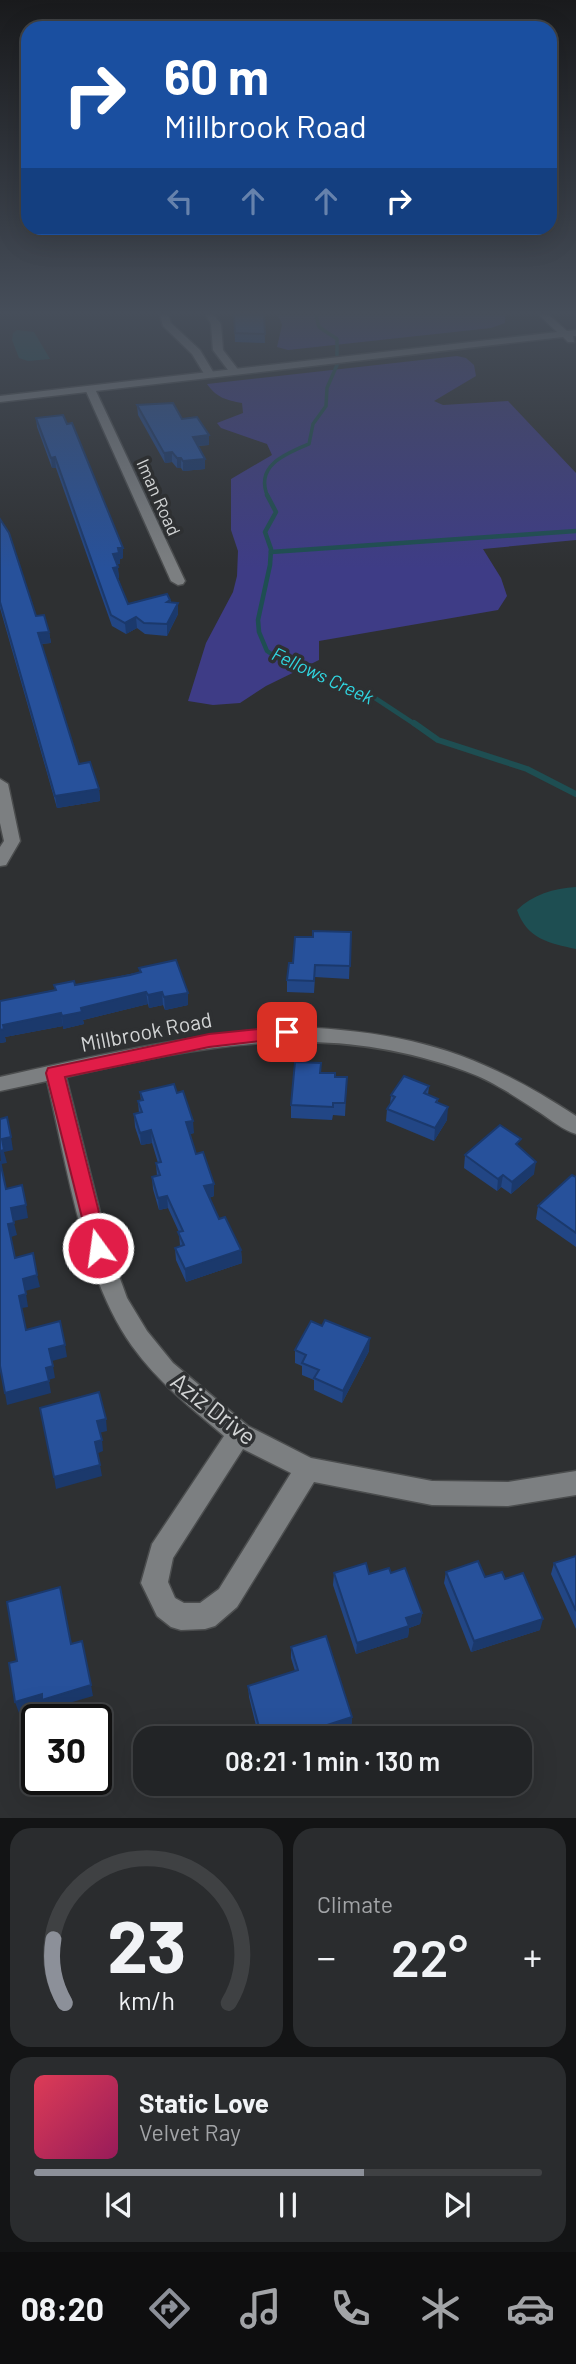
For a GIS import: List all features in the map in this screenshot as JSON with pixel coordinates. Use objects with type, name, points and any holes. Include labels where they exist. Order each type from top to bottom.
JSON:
[{"type":"street","name":"Iman Road","points":[[95,400],[178,581]]},
{"type":"street","points":[[0,785],[12,841],[9,850],[0,860]]},
{"type":"street","name":"Millbrook Road","points":[[0,1084],[238,1036],[307,1032],[345,1034],[419,1048],[466,1064],[520,1090],[576,1126]]},
{"type":"street","name":"Aziz Drive","points":[[55,1073],[98,1248],[117,1301],[139,1338],[165,1370],[239,1434],[308,1469],[395,1487],[445,1493],[508,1494],[576,1483]]},
{"type":"street","points":[[239,1434],[161,1553],[154,1583],[166,1607],[181,1617],[205,1616],[228,1598],[308,1469]]},
{"type":"shaded area","points":[[228,400],[436,400],[434,401],[443,405],[508,401],[576,473],[576,540],[483,549],[501,578],[507,596],[498,610],[319,641],[319,660],[266,686],[240,703],[213,705],[188,701],[206,643],[233,592],[237,576],[238,551],[231,530],[231,479],[272,455],[267,444],[221,428],[217,423],[243,413],[242,403]]},
{"type":"water","points":[[576,887],[576,949],[540,938],[521,920],[517,910],[529,900],[544,893]]},
{"type":"building","points":[[173,403],[182,419],[197,417],[209,435],[193,437],[205,459],[183,461],[172,452],[164,453],[137,405]]},
{"type":"building","points":[[63,415],[67,424],[72,423],[123,548],[118,548],[119,553],[113,554],[118,567],[113,568],[128,604],[167,594],[170,600],[167,602],[178,603],[167,624],[144,623],[136,617],[125,623],[111,615],[55,457],[51,458],[36,418]]},
{"type":"building","points":[[0,519],[9,533],[36,616],[44,615],[49,632],[38,633],[79,764],[90,762],[99,789],[55,796],[0,602]]},
{"type":"building","points":[[313,931],[351,932],[350,966],[315,965],[314,981],[287,980],[289,963],[293,963],[295,937],[313,937]]},
{"type":"building","points":[[176,960],[188,993],[164,997],[162,992],[148,995],[146,992],[81,1008],[82,1012],[62,1016],[61,1013],[3,1025],[4,1029],[0,1030],[0,1001],[56,990],[54,985],[74,981],[75,985],[130,975],[141,972],[139,968]]},
{"type":"building","points":[[295,1062],[321,1063],[320,1073],[335,1073],[335,1077],[347,1077],[345,1103],[333,1103],[333,1107],[291,1105]]},
{"type":"building","points":[[404,1076],[429,1086],[424,1093],[448,1107],[435,1128],[387,1109],[395,1097],[391,1095]]},
{"type":"building","points":[[174,1084],[177,1093],[183,1091],[193,1121],[186,1122],[196,1154],[203,1152],[214,1184],[204,1186],[219,1219],[225,1217],[241,1250],[185,1269],[175,1248],[184,1245],[178,1232],[183,1231],[167,1196],[158,1198],[152,1177],[160,1175],[156,1163],[161,1162],[151,1130],[140,1133],[134,1114],[142,1112],[138,1101],[143,1100],[140,1092]]},
{"type":"building","points":[[7,1117],[11,1137],[2,1139],[4,1150],[0,1151],[0,1119]]},
{"type":"building","points":[[500,1125],[521,1139],[516,1144],[536,1162],[512,1182],[503,1175],[498,1179],[465,1155]]},
{"type":"building","points":[[0,1161],[6,1189],[22,1185],[26,1205],[11,1208],[14,1223],[8,1224],[15,1258],[33,1253],[37,1275],[23,1279],[26,1294],[19,1296],[26,1330],[60,1321],[65,1345],[49,1349],[53,1366],[46,1368],[49,1381],[5,1393],[0,1366]]},
{"type":"building","points":[[572,1175],[576,1177],[576,1233],[538,1206]]},
{"type":"building","points":[[325,1320],[370,1338],[343,1391],[314,1378],[319,1370],[302,1363],[306,1355],[295,1350],[311,1321],[322,1326]]},
{"type":"building","points":[[99,1392],[106,1419],[97,1421],[102,1440],[95,1442],[100,1465],[54,1477],[40,1408]]},
{"type":"building","points":[[576,1556],[576,1611],[554,1563]]},
{"type":"building","points":[[478,1561],[485,1577],[502,1572],[505,1579],[523,1573],[543,1619],[474,1641],[446,1572]]},
{"type":"building","points":[[366,1563],[369,1574],[389,1568],[391,1573],[405,1568],[422,1613],[406,1618],[409,1626],[357,1643],[334,1573]]},
{"type":"building","points":[[60,1587],[71,1644],[82,1641],[91,1685],[42,1700],[42,1694],[15,1702],[9,1663],[17,1661],[7,1602]]},
{"type":"building","points":[[326,1636],[352,1717],[324,1726],[259,1726],[248,1686],[298,1670],[291,1647]]},
{"type":"waterway","name":"Fellows Creek","points":[[268,497],[265,477],[268,469],[290,452],[309,444],[313,424],[326,406],[326,400]]},
{"type":"waterway","name":"Fellows Creek","points":[[268,497],[276,512],[265,532],[271,549],[270,565],[258,620],[259,632],[267,651],[279,659],[372,696],[416,725]]},
{"type":"waterway","points":[[271,552],[576,531]]},
{"type":"waterway","name":"Fellows Creek","points":[[414,723],[438,740],[527,769],[576,794]]},
{"type":"route","points":[[98,1248],[55,1073],[209,1040],[287,1032]]}]
